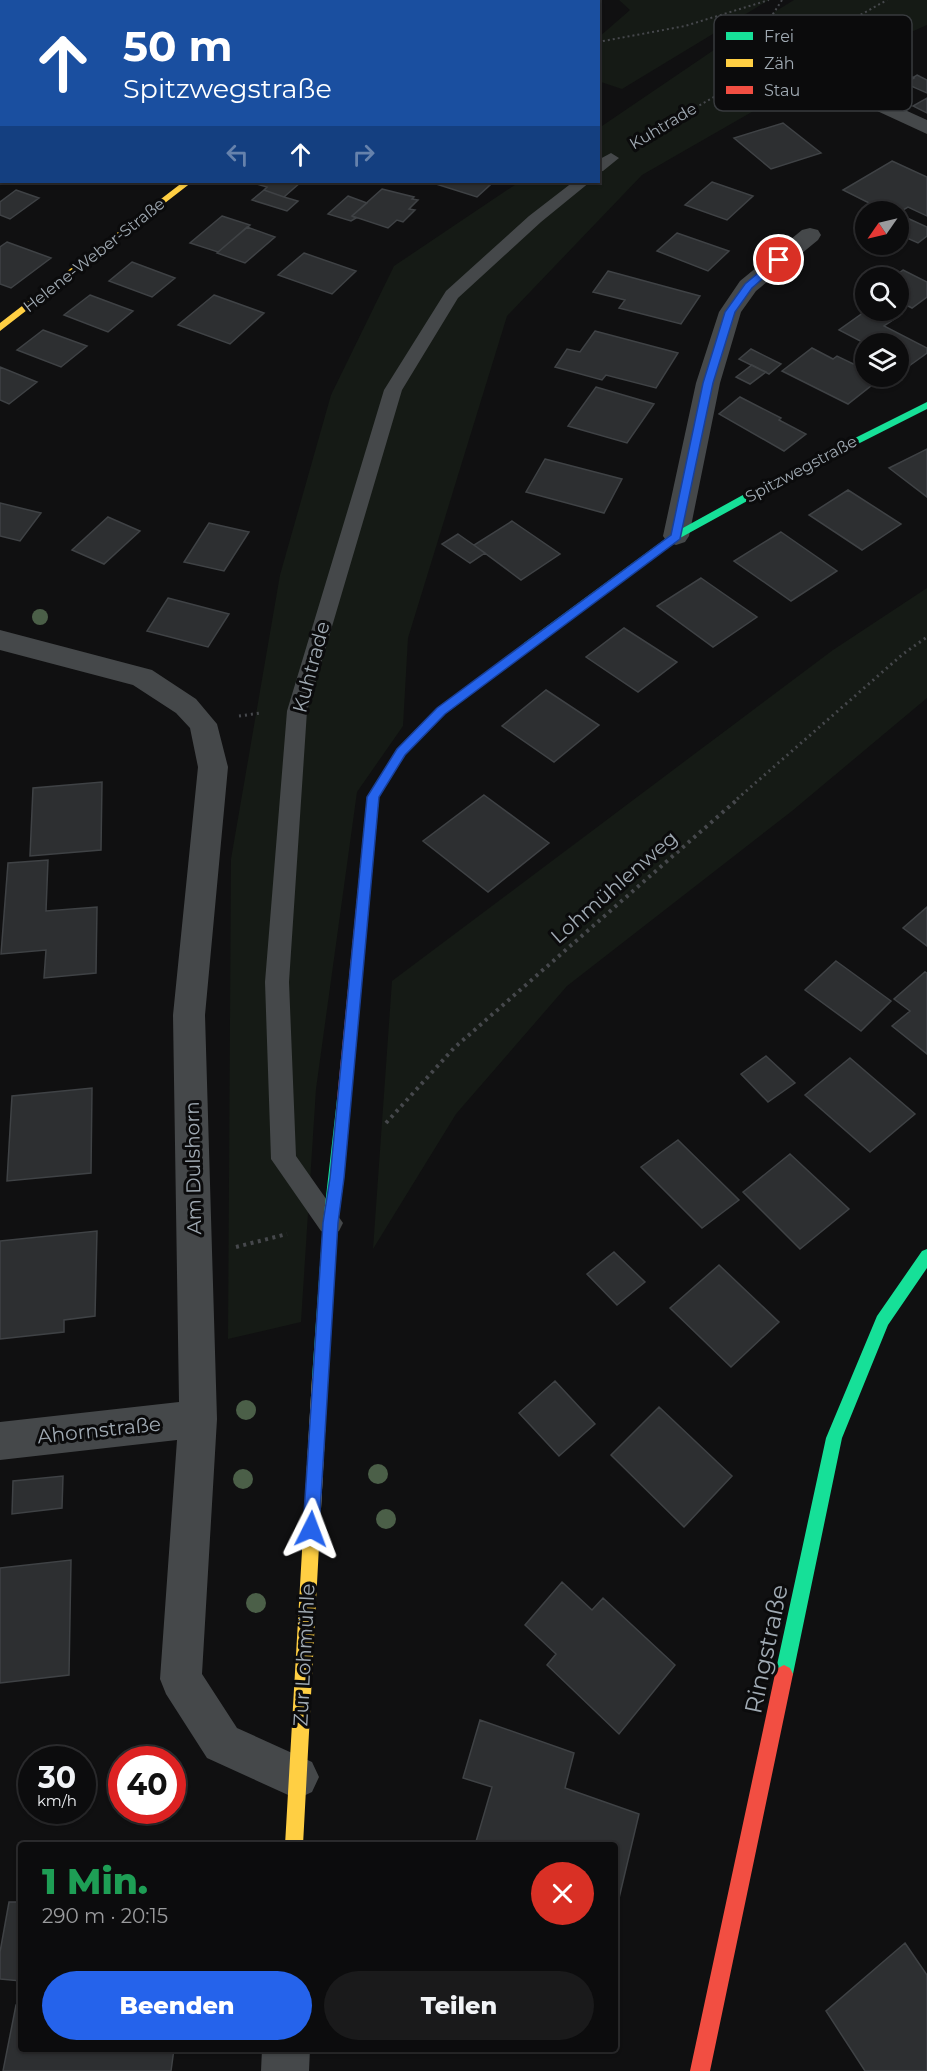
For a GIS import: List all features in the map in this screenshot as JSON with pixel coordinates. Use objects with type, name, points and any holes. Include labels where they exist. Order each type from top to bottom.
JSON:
[{"type":"street","points":[[891,111],[927,128]]},
{"type":"street","name":"Helene-Weber-Straße","points":[[0,328],[187,183]]},
{"type":"street","points":[[676,536],[708,383],[730,312],[748,286],[810,234]]},
{"type":"street","name":"Spitzwegstraße","points":[[337,1178],[373,797],[401,752],[441,711],[676,536],[927,405]]},
{"type":"street","points":[[0,640],[142,677],[186,706],[203,724]]},
{"type":"street","name":"Am Dulshorn","points":[[203,724],[213,767],[189,1015],[198,1419],[181,1679],[222,1743],[297,1777]]},
{"type":"street","name":"Zur Lohmühle","points":[[294,1842],[330,1223],[337,1178]]},
{"type":"street","name":"Ringstraße","points":[[700,2071],[834,1438],[882,1321],[927,1256]]},
{"type":"street","name":"Ahornstraße","points":[[0,1441],[198,1419]]},
{"type":"street","points":[[285,2071],[286,2052]]},
{"type":"lane","name":"Kuhtrade","points":[[600,166],[611,158]]},
{"type":"lane","name":"Kuhtrade","points":[[330,1223],[284,1159],[277,982],[297,711],[393,390],[452,295],[536,219],[581,183]]},
{"type":"path","points":[[730,15],[769,0]]},
{"type":"path","points":[[774,15],[782,0]]},
{"type":"path","name":"Kuhtrade","points":[[859,15],[887,0]]},
{"type":"path","points":[[600,41],[643,36],[714,19]]},
{"type":"path","name":"Kuhtrade","points":[[611,158],[714,96]]},
{"type":"path","name":"Lohmühlenweg","points":[[337,1178],[454,1048],[894,661],[927,637]]},
{"type":"path","points":[[203,724],[248,714],[297,711]]},
{"type":"path","points":[[194,1258],[330,1223]]},
{"type":"shaded area","points":[[619,0],[769,0],[744,15],[714,15],[714,33],[622,89],[600,82],[600,36],[630,10]]},
{"type":"shaded area","points":[[794,0],[927,0],[927,25],[912,32],[912,15],[769,15]]},
{"type":"shaded area","points":[[714,50],[714,111],[754,111],[642,175],[507,316],[408,638],[403,726],[357,792],[316,1089],[301,1322],[228,1339],[231,859],[280,575],[331,395],[394,266],[518,183],[600,183],[600,127]]},
{"type":"shaded area","points":[[927,588],[927,698],[792,811],[567,986],[456,1114],[373,1249],[392,981],[833,650]]},
{"type":"building","points":[[917,75],[927,80],[927,93],[912,86],[912,78]]},
{"type":"building","points":[[927,98],[927,113],[913,106]]},
{"type":"building","points":[[783,123],[821,153],[771,169],[734,138]]},
{"type":"building","points":[[892,161],[927,177],[927,216],[909,207],[909,201],[865,201],[843,190]]},
{"type":"building","points":[[712,182],[753,196],[727,220],[685,205]]},
{"type":"building","points":[[253,183],[300,183],[284,197],[264,190],[267,187]]},
{"type":"building","points":[[483,183],[490,185],[477,197],[436,184]]},
{"type":"building","points":[[382,189],[414,197],[412,199],[418,200],[409,209],[415,210],[403,222],[397,220],[388,228],[352,216]]},
{"type":"building","points":[[16,190],[39,198],[10,219],[0,215],[0,202]]},
{"type":"building","points":[[264,190],[298,201],[287,211],[252,200]]},
{"type":"building","points":[[348,196],[367,203],[352,216],[356,218],[351,221],[328,214]]},
{"type":"building","points":[[222,216],[250,225],[218,252],[190,243]]},
{"type":"building","points":[[909,219],[927,227],[927,236],[918,243],[909,239]]},
{"type":"building","points":[[247,227],[275,237],[245,263],[217,253]]},
{"type":"building","points":[[677,233],[729,251],[708,271],[657,251]]},
{"type":"building","points":[[7,242],[51,258],[11,288],[0,284],[0,247]]},
{"type":"building","points":[[304,253],[356,271],[332,294],[278,275]]},
{"type":"building","points":[[132,262],[175,278],[152,297],[109,281]]},
{"type":"building","points":[[608,271],[700,296],[681,324],[619,308],[625,300],[593,292]]},
{"type":"building","points":[[909,273],[927,282],[927,297],[912,308],[909,306]]},
{"type":"building","points":[[90,295],[133,311],[108,332],[64,315]]},
{"type":"building","points":[[214,295],[264,313],[230,344],[178,325]]},
{"type":"building","points":[[855,319],[855,321],[892,321],[884,326],[898,333],[855,333],[855,338],[839,330]]},
{"type":"building","points":[[43,330],[87,346],[61,367],[17,350]]},
{"type":"building","points":[[595,331],[678,353],[656,388],[606,375],[602,380],[555,367],[567,349],[580,352]]},
{"type":"building","points":[[909,339],[927,348],[927,353],[909,366]]},
{"type":"building","points":[[812,348],[833,359],[837,356],[855,365],[855,387],[870,387],[848,404],[782,371]]},
{"type":"building","points":[[751,349],[781,364],[769,374],[739,359]]},
{"type":"building","points":[[752,365],[766,372],[750,384],[736,377]]},
{"type":"building","points":[[0,367],[37,382],[9,404],[0,400]]},
{"type":"building","points":[[596,387],[654,404],[627,443],[568,426]]},
{"type":"building","points":[[740,397],[806,434],[784,451],[719,414]]},
{"type":"building","points":[[927,449],[927,497],[889,468]]},
{"type":"building","points":[[545,459],[622,479],[604,513],[526,492]]},
{"type":"building","points":[[848,490],[901,524],[862,550],[809,515]]},
{"type":"building","points":[[0,503],[41,513],[20,541],[0,536]]},
{"type":"building","points":[[108,517],[140,531],[104,564],[72,550]]},
{"type":"building","points":[[512,521],[560,554],[521,580],[474,545]]},
{"type":"building","points":[[209,523],[249,532],[224,571],[184,562]]},
{"type":"building","points":[[781,532],[837,571],[791,601],[734,561]]},
{"type":"building","points":[[458,534],[485,553],[470,563],[442,544]]},
{"type":"building","points":[[701,578],[757,617],[713,647],[657,606]]},
{"type":"building","points":[[168,598],[229,614],[208,647],[147,631]]},
{"type":"building","points":[[624,628],[677,662],[638,692],[586,657]]},
{"type":"building","points":[[546,690],[599,725],[554,762],[502,726]]},
{"type":"building","points":[[102,782],[101,850],[30,856],[33,788]]},
{"type":"building","points":[[484,795],[549,843],[488,892],[423,841]]},
{"type":"building","points":[[48,860],[46,911],[97,907],[96,973],[44,978],[46,950],[1,954],[8,863]]},
{"type":"building","points":[[927,907],[927,946],[903,928]]},
{"type":"building","points":[[836,961],[891,1001],[861,1031],[805,990]]},
{"type":"building","points":[[925,972],[927,973],[927,1054],[892,1026],[910,1011],[894,999]]},
{"type":"building","points":[[766,1056],[795,1083],[768,1102],[741,1074]]},
{"type":"building","points":[[850,1058],[915,1114],[870,1152],[805,1095]]},
{"type":"building","points":[[92,1088],[91,1173],[7,1181],[12,1096]]},
{"type":"building","points":[[678,1140],[739,1200],[702,1228],[641,1167]]},
{"type":"building","points":[[790,1154],[849,1209],[800,1249],[743,1192]]},
{"type":"building","points":[[97,1231],[95,1316],[64,1320],[64,1332],[0,1339],[0,1241]]},
{"type":"building","points":[[614,1252],[645,1282],[617,1305],[587,1274]]},
{"type":"building","points":[[719,1265],[779,1322],[731,1367],[670,1308]]},
{"type":"building","points":[[555,1381],[595,1424],[559,1456],[519,1413]]},
{"type":"building","points":[[659,1407],[732,1476],[684,1527],[611,1455]]},
{"type":"building","points":[[63,1476],[62,1508],[12,1514],[13,1481]]},
{"type":"building","points":[[71,1560],[69,1675],[0,1683],[0,1568]]},
{"type":"building","points":[[562,1582],[592,1610],[603,1598],[675,1665],[619,1734],[547,1665],[556,1654],[525,1625]]},
{"type":"building","points":[[480,1720],[574,1753],[565,1788],[639,1814],[618,1902],[618,1842],[476,1842],[492,1787],[463,1778]]},
{"type":"building","points":[[9,1902],[18,1902],[18,1981],[0,1979],[0,1952]]},
{"type":"building","points":[[905,1943],[927,1975],[927,2071],[865,2071],[826,2011]]},
{"type":"building","points":[[16,2005],[18,2005],[18,2052],[174,2052],[171,2071],[3,2071]]},
{"type":"traffic: fast","points":[[528,646],[676,536],[765,487],[927,405]]},
{"type":"traffic: fast","points":[[320,1378],[330,1223],[344,1099]]},
{"type":"traffic: fast","points":[[784,1674],[834,1438],[882,1321],[927,1256]]},
{"type":"traffic: slow","points":[[0,328],[187,183]]},
{"type":"traffic: slow","points":[[294,1842],[320,1378]]},
{"type":"traffic: jam","points":[[344,1099],[373,797],[401,752],[441,711],[528,646]]},
{"type":"traffic: jam","points":[[700,2071],[784,1674]]},
{"type":"route","points":[[311,1529],[330,1223],[337,1178],[373,797],[401,752],[441,711],[676,536],[708,383],[730,312],[748,286],[779,260]]}]
